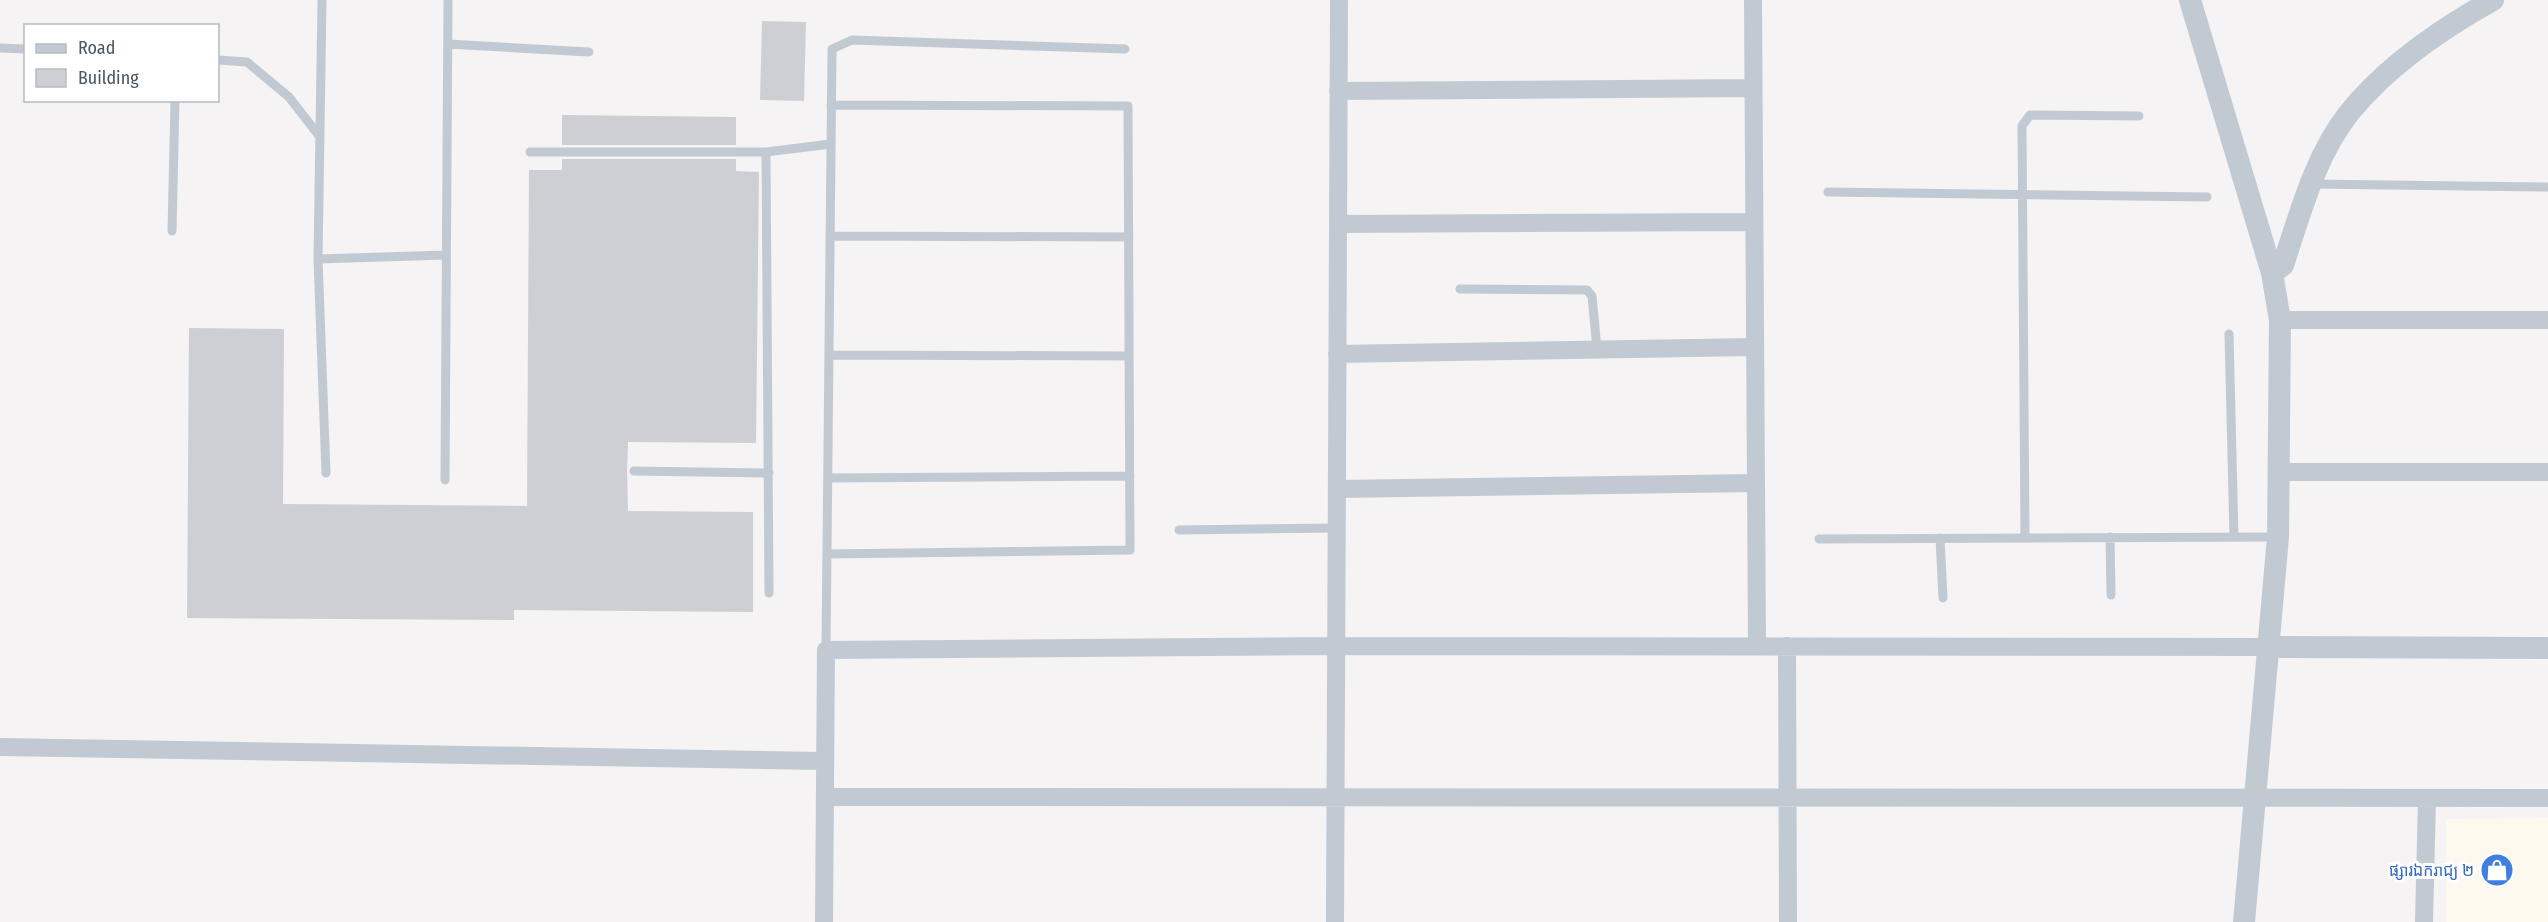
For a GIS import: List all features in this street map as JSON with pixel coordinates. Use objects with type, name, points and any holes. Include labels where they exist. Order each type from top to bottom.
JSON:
[{"type":"street","points":[[1335,922],[1339,0]]},
{"type":"street","points":[[1753,0],[1757,646]]},
{"type":"street","points":[[2190,0],[2272,273],[2280,320],[2281,472],[2278,537],[2244,922]]},
{"type":"street","points":[[2272,273],[2283,265],[2310,184],[2348,114],[2383,77],[2456,21],[2493,0]]},
{"type":"street","points":[[1338,91],[1753,88]]},
{"type":"street","points":[[1338,224],[1754,222]]},
{"type":"street","points":[[2280,320],[2548,320]]},
{"type":"street","points":[[1337,354],[1755,347]]},
{"type":"street","points":[[2281,472],[2548,472]]},
{"type":"street","points":[[1337,489],[1756,483]]},
{"type":"street","points":[[824,922],[826,650],[1336,646],[2548,648]]},
{"type":"street","points":[[1787,646],[1788,922]]},
{"type":"street","points":[[0,747],[825,761]]},
{"type":"street","points":[[825,797],[2548,798]]},
{"type":"street","points":[[2424,922],[2427,798]]},
{"type":"lane","points":[[322,0],[318,259],[326,473]]},
{"type":"lane","points":[[445,480],[448,0]]},
{"type":"lane","points":[[826,650],[832,49],[852,39],[1125,48]]},
{"type":"lane","points":[[448,44],[589,52]]},
{"type":"lane","points":[[0,48],[24,49]]},
{"type":"lane","points":[[219,60],[247,62],[289,97],[321,138]]},
{"type":"lane","points":[[172,231],[175,102]]},
{"type":"lane","points":[[827,554],[1130,550],[1128,106],[831,105]]},
{"type":"lane","points":[[2025,538],[2022,126],[2030,115],[2139,116]]},
{"type":"lane","points":[[530,152],[766,152],[831,144]]},
{"type":"lane","points":[[766,152],[769,593]]},
{"type":"lane","points":[[2310,184],[2548,188]]},
{"type":"lane","points":[[1828,192],[2207,197]]},
{"type":"lane","points":[[830,236],[1129,237]]},
{"type":"lane","points":[[318,259],[446,255]]},
{"type":"lane","points":[[1460,289],[1587,290],[1592,296],[1597,349]]},
{"type":"lane","points":[[2229,334],[2234,537]]},
{"type":"lane","points":[[829,355],[1129,356]]},
{"type":"lane","points":[[634,471],[769,473]]},
{"type":"lane","points":[[828,478],[1130,476]]},
{"type":"lane","points":[[1179,530],[1337,528]]},
{"type":"lane","points":[[2110,537],[2110,595]]},
{"type":"lane","points":[[1819,539],[2278,537]]},
{"type":"lane","points":[[1940,538],[1943,598]]},
{"type":"shaded area","name":"ផ្សារឯករាជ្យ ២","points":[[2548,818],[2548,922],[2446,922],[2446,819]]},
{"type":"building","points":[[762,21],[806,22],[804,101],[760,100]]},
{"type":"building","points":[[562,115],[736,117],[736,145],[562,145]]},
{"type":"building","points":[[562,159],[736,159],[736,171],[759,172],[756,443],[628,442],[627,470],[628,511],[753,512],[753,612],[514,610],[514,620],[187,618],[189,328],[284,329],[283,504],[527,506],[529,170],[562,170]]},
{"type":"place","name":"ផ្សារឯករាជ្យ ២","points":[[2497,870]]}]
